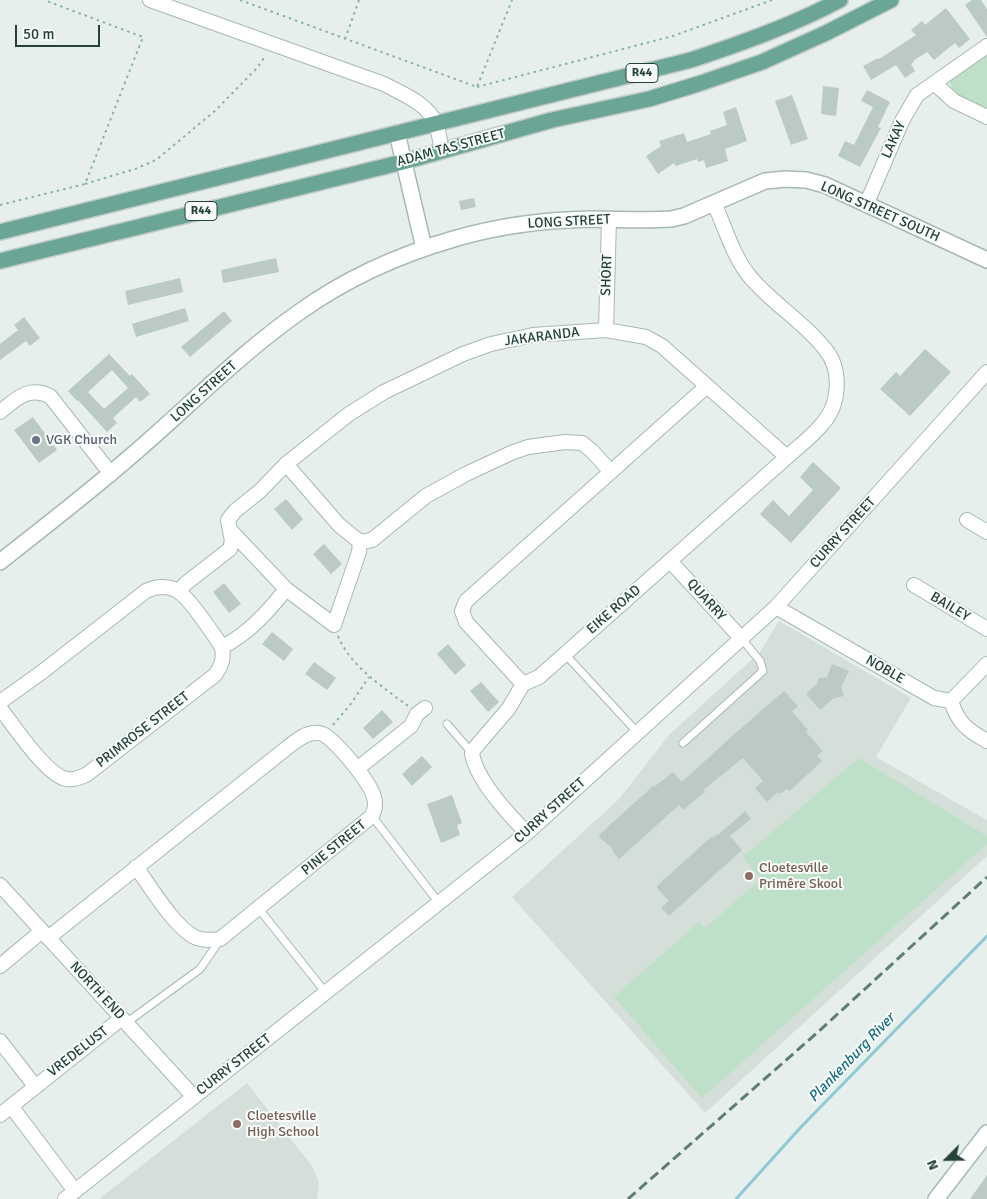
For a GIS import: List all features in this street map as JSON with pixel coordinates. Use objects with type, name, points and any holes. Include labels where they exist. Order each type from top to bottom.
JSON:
[{"type":"main road","name":"ADAM TAS STREET","points":[[0,232],[691,60],[744,43],[822,10],[840,0]]},
{"type":"main road","name":"ADAM TAS STREET","points":[[0,261],[403,162],[552,120],[650,99],[762,62],[826,33],[890,0]]},
{"type":"street","points":[[157,1],[384,84],[415,100],[436,123],[442,151]]},
{"type":"street","name":"LAKAY","points":[[866,205],[902,121],[917,95],[987,46]]},
{"type":"street","points":[[934,83],[954,101],[987,118]]},
{"type":"street","points":[[397,133],[424,248]]},
{"type":"street","name":"LONG STREET SOUTH","points":[[714,203],[765,181],[785,179],[806,180],[825,185],[987,260]]},
{"type":"street","name":"LONG STREET","points":[[0,562],[111,474],[269,334],[332,291],[374,269],[424,248],[458,238],[520,225],[569,220],[671,219],[684,216],[714,203]]},
{"type":"street","name":"EIKE ROAD","points":[[523,684],[539,676],[787,457],[824,423],[834,403],[837,384],[834,366],[826,350],[760,288],[749,275],[739,259],[714,203]]},
{"type":"street","name":"SHORT","points":[[606,330],[609,219]]},
{"type":"street","name":"JAKARANDA","points":[[231,531],[228,520],[232,515],[260,492],[286,464],[349,414],[384,392],[463,354],[491,344],[533,335],[606,330],[640,335],[652,339],[787,457]]},
{"type":"street","name":"CURRY STREET","points":[[74,1196],[194,1097],[440,904],[527,833],[742,639],[776,608],[987,372]]},
{"type":"street","points":[[527,833],[499,802],[472,754],[474,749],[509,708],[523,684],[470,627],[464,617],[463,606],[473,594],[708,386]]},
{"type":"street","points":[[0,412],[21,396],[31,392],[40,392],[50,396],[111,474]]},
{"type":"street","points":[[286,464],[339,526],[360,542],[372,540],[426,496],[466,474],[528,447],[565,442],[582,443],[611,472]]},
{"type":"street","points":[[967,520],[987,532]]},
{"type":"street","points":[[231,531],[286,589],[334,625],[359,552],[360,542]]},
{"type":"street","points":[[179,591],[230,548],[232,541],[231,531]]},
{"type":"street","name":"QUARRY","points":[[670,561],[742,639]]},
{"type":"street","name":"BAILEY","points":[[914,585],[987,629]]},
{"type":"street","points":[[0,702],[42,672],[146,591],[154,587],[165,587],[179,591],[222,647],[232,642],[266,614],[286,589]]},
{"type":"street","name":"NOBLE","points":[[776,608],[934,698],[951,701]]},
{"type":"street","name":"PRIMROSE STREET","points":[[0,708],[47,768],[63,778],[73,780],[86,775],[215,675],[224,658],[222,647]]},
{"type":"street","points":[[987,664],[951,701],[958,718],[964,726],[987,741]]},
{"type":"street","points":[[357,769],[411,726],[421,711]]},
{"type":"street","points":[[0,966],[136,867],[304,736],[316,732],[325,735]]},
{"type":"street","name":"PINE STREET","points":[[220,939],[372,816],[375,808],[375,798],[371,790],[357,769],[325,735]]},
{"type":"street","points":[[136,867],[184,931],[195,938],[204,940],[220,939]]},
{"type":"street","name":"NORTH END","points":[[0,885],[194,1097]]},
{"type":"street","name":"VREDELUST","points":[[0,1115],[35,1086],[124,1020]]},
{"type":"street","name":"VREDELUST","points":[[0,1041],[35,1086]]},
{"type":"street","points":[[11,1106],[74,1196]]},
{"type":"street","points":[[936,1199],[987,1133]]},
{"type":"lane","points":[[683,743],[763,671],[760,660],[742,639]]},
{"type":"lane","points":[[564,653],[637,732]]},
{"type":"lane","points":[[447,724],[472,754]]},
{"type":"lane","points":[[372,816],[440,904]]},
{"type":"lane","points":[[259,909],[326,993]]},
{"type":"lane","points":[[124,1020],[200,969],[220,939]]},
{"type":"path","points":[[44,0],[143,36],[85,184]]},
{"type":"path","points":[[240,0],[477,88],[673,36],[772,0]]},
{"type":"path","points":[[345,39],[359,0]]},
{"type":"path","points":[[477,88],[512,0]]},
{"type":"path","points":[[0,205],[85,184],[135,169],[156,160],[216,110],[244,82],[257,68],[271,44]]},
{"type":"path","points":[[334,625],[340,641],[347,652],[369,676],[421,711]]},
{"type":"path","points":[[325,735],[350,705],[369,676]]},
{"type":"shaded area","name":"Cloetesville Primêre Skool","points":[[779,621],[911,698],[876,757],[987,820],[987,856],[705,1113],[512,897],[619,799],[669,735],[760,652]]},
{"type":"shaded area","name":"Cloetesville High School","points":[[247,1083],[312,1166],[319,1182],[317,1199],[99,1199]]},
{"type":"green space","points":[[987,54],[987,112],[957,96],[950,85],[950,79]]},
{"type":"green space","points":[[859,758],[987,836],[987,844],[702,1098],[614,997],[699,922],[705,928],[761,879],[743,857]]},
{"type":"building","points":[[972,0],[981,0],[987,9],[987,37],[965,5]]},
{"type":"building","points":[[946,8],[970,39],[959,48],[955,43],[934,60],[927,52],[913,61],[911,64],[915,71],[905,78],[896,65],[871,80],[863,66],[879,59],[916,35],[911,30],[922,21],[925,25]]},
{"type":"building","points":[[823,86],[839,88],[836,116],[821,114]]},
{"type":"building","points":[[867,90],[890,102],[878,127],[881,128],[860,167],[838,156],[845,141],[854,145],[873,107],[861,101]]},
{"type":"building","points":[[792,95],[808,139],[791,145],[775,101]]},
{"type":"building","points":[[736,107],[747,141],[725,149],[728,161],[706,168],[704,160],[698,162],[697,159],[676,166],[674,163],[658,174],[646,156],[661,146],[659,141],[684,133],[687,142],[711,134],[710,131],[727,125],[723,112]]},
{"type":"building","points":[[474,198],[476,207],[461,210],[459,201]]},
{"type":"building","points":[[276,258],[279,272],[223,282],[221,270]]},
{"type":"building","points":[[180,278],[183,292],[128,305],[125,291]]},
{"type":"building","points":[[185,308],[189,321],[136,337],[132,324]]},
{"type":"building","points":[[224,311],[232,321],[190,357],[181,347]]},
{"type":"building","points":[[24,317],[40,338],[30,346],[26,341],[0,360],[0,344],[18,330],[14,325]]},
{"type":"building","points":[[925,349],[951,372],[910,416],[880,389],[896,372],[900,376]]},
{"type":"building","points":[[109,354],[130,376],[132,374],[150,394],[140,402],[136,397],[113,418],[117,423],[107,432],[68,391]],"holes":[[[112,370],[128,388],[104,409],[88,392]]]},
{"type":"building","name":"VGK Church","points":[[33,417],[57,450],[39,463],[14,430]]},
{"type":"building","points":[[813,462],[841,488],[791,543],[760,514],[773,500],[789,516],[813,490],[800,477]]},
{"type":"building","points":[[286,499],[303,519],[292,530],[274,509]]},
{"type":"building","points":[[324,544],[342,564],[331,574],[313,554]]},
{"type":"building","points":[[224,583],[241,604],[229,613],[213,592]]},
{"type":"building","points":[[272,632],[293,649],[284,661],[262,644]]},
{"type":"building","points":[[448,644],[466,665],[455,675],[437,654]]},
{"type":"building","points":[[314,662],[336,678],[327,690],[305,674]]},
{"type":"building","points":[[832,664],[849,671],[841,687],[844,696],[834,698],[820,710],[806,694],[817,684],[819,678],[827,677]]},
{"type":"building","points":[[481,682],[499,702],[488,712],[470,691]]},
{"type":"building","points":[[784,691],[798,706],[792,711],[808,730],[806,732],[823,751],[817,756],[822,761],[790,791],[786,789],[780,794],[778,792],[767,802],[755,788],[763,781],[743,758],[703,790],[705,792],[683,810],[679,805],[619,859],[613,849],[599,837],[653,786],[673,772],[682,782]]},
{"type":"building","points":[[382,710],[393,722],[373,739],[363,728]]},
{"type":"building","points":[[422,756],[432,767],[412,786],[402,774]]},
{"type":"building","points":[[452,795],[462,823],[457,825],[460,835],[441,843],[427,804]]},
{"type":"building","points":[[745,811],[751,819],[730,836],[742,850],[669,916],[661,908],[669,901],[657,886],[712,836],[713,838],[718,835]]},
{"type":"building","points":[[987,1175],[987,1199],[970,1199]]},
{"type":"waterway","name":"Plankenburg River","points":[[736,1199],[801,1127],[987,936]]},
{"type":"railway","points":[[628,1199],[818,1032],[987,877]]},
{"type":"place","name":"VGK Church","points":[[36,440]]},
{"type":"place","name":"Cloetesville Primêre Skool","points":[[749,876]]},
{"type":"place","name":"Cloetesville High School","points":[[237,1124]]}]
